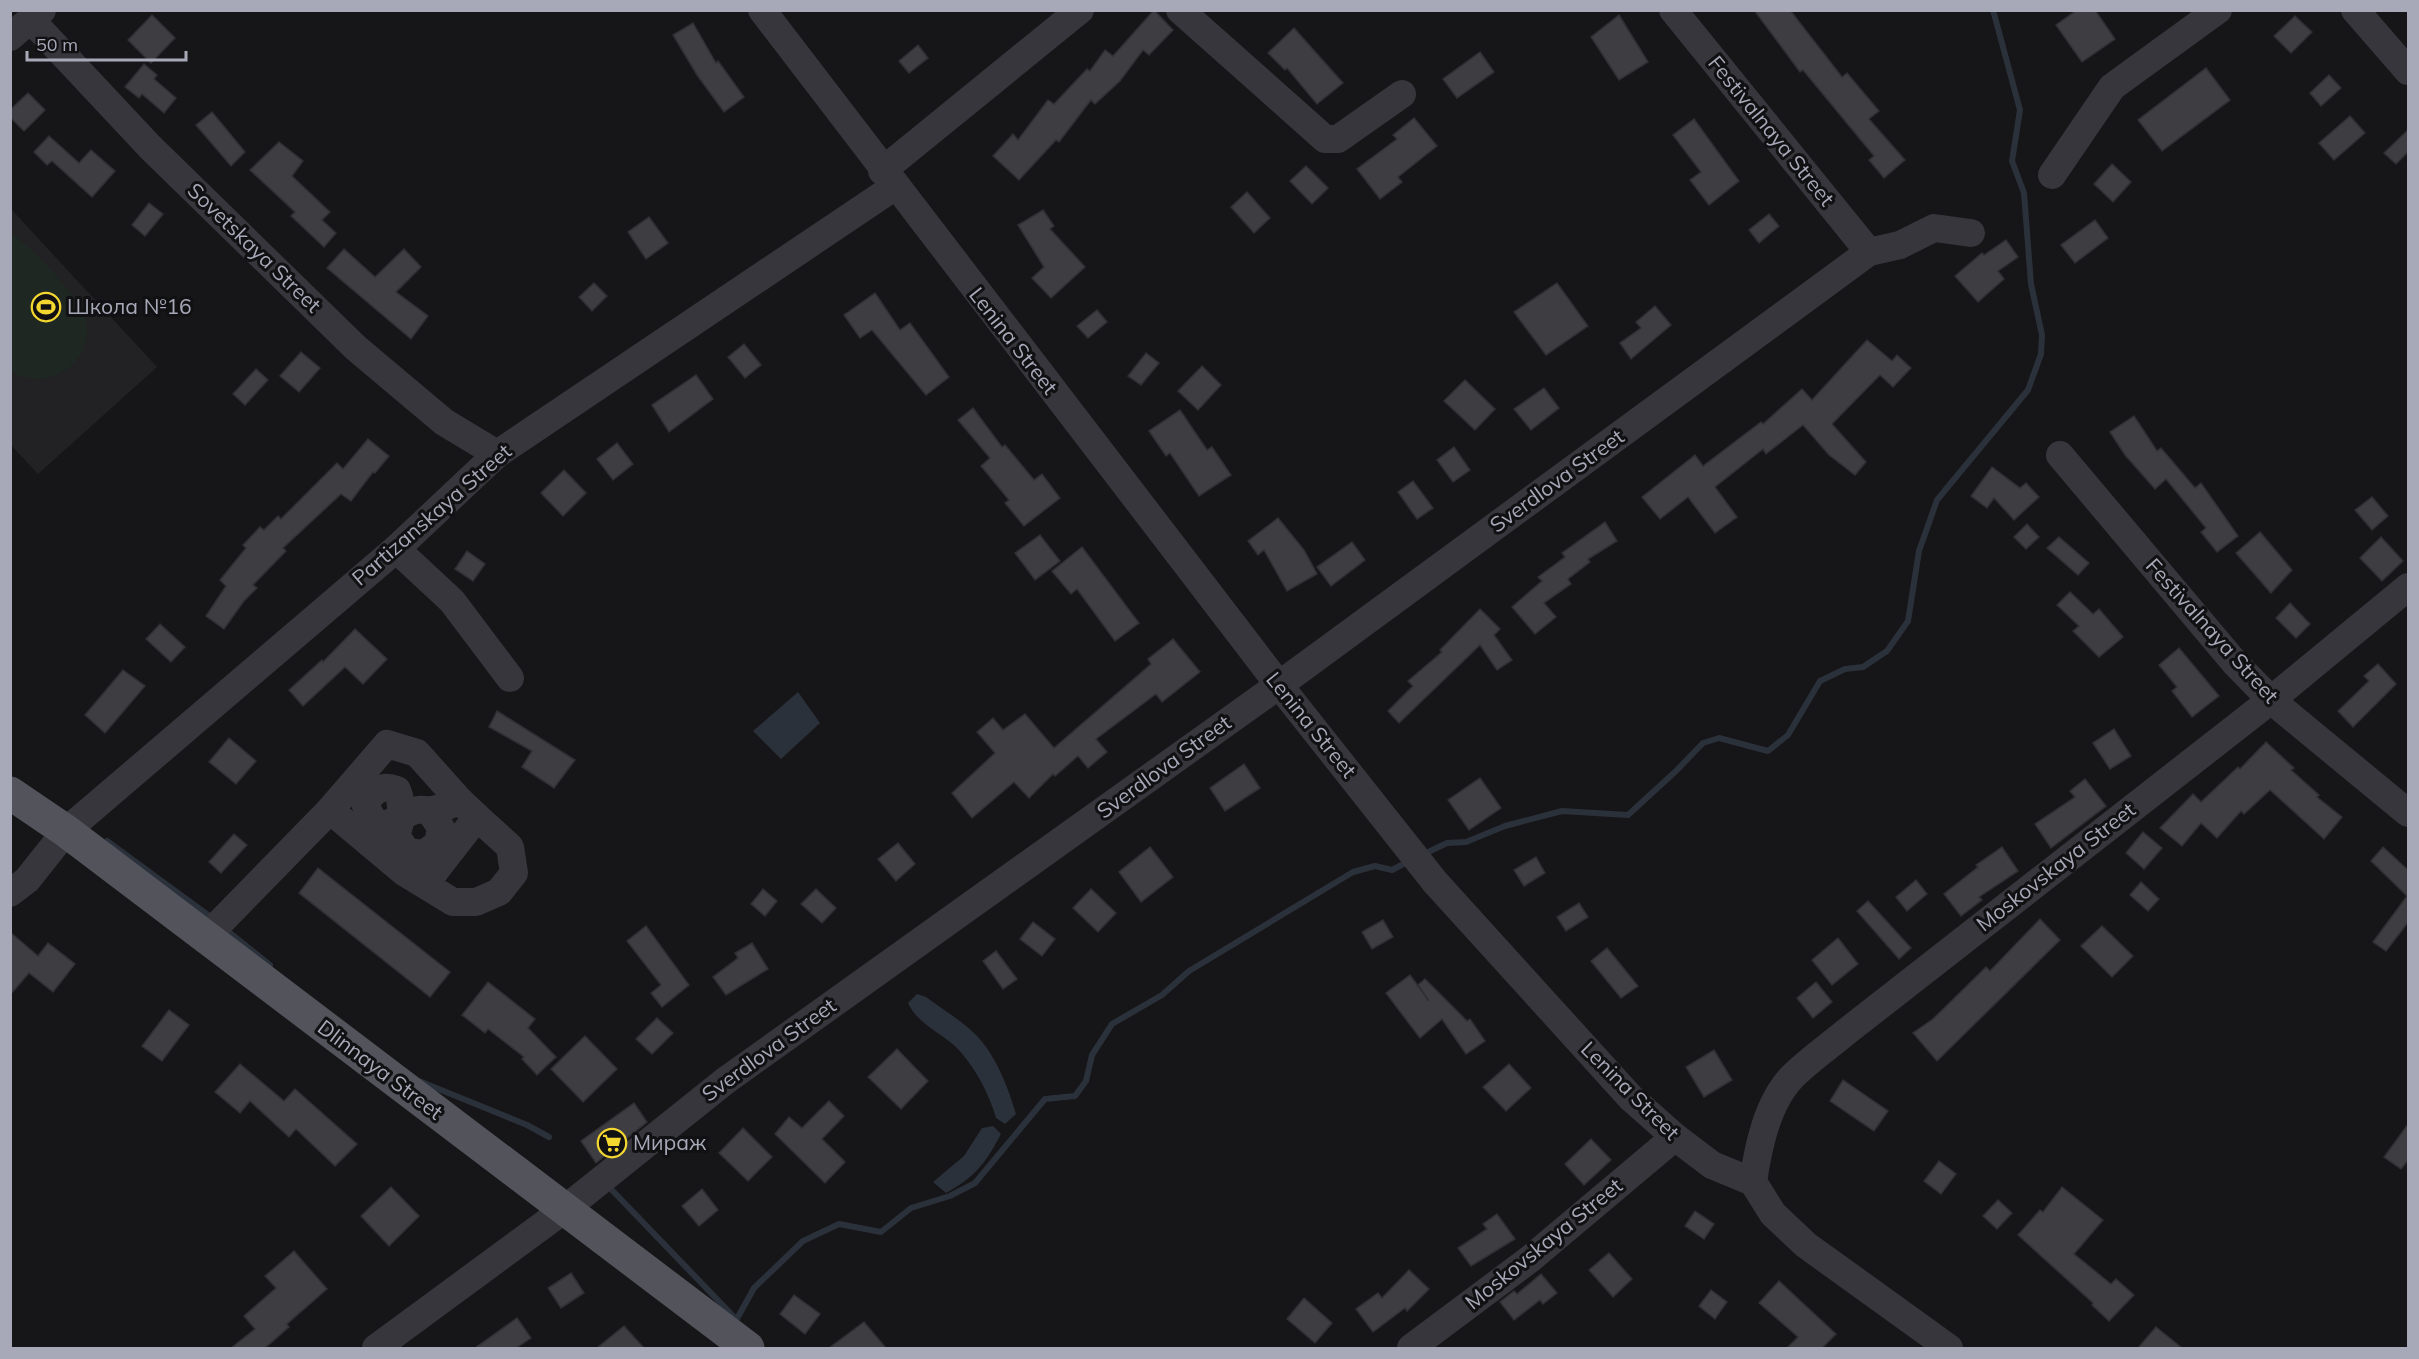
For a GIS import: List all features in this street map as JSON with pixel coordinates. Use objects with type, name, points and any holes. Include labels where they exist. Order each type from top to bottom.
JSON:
[{"type":"main road","name":"Dlinnaya Street","points":[[10,793],[66,831],[734,1338]]},
{"type":"street","name":"Lenina Street","points":[[762,10],[888,179],[1279,685],[1435,882],[1631,1098],[1675,1137],[1712,1165],[1753,1182]]},
{"type":"street","name":"Partizanskaya Street","points":[[10,893],[27,880],[66,831],[396,549],[497,454],[888,179],[1080,10]]},
{"type":"street","points":[[1180,10],[1325,139],[1338,139],[1401,94]]},
{"type":"street","name":"Festivalnaya Street","points":[[1673,10],[1869,252]]},
{"type":"street","points":[[2052,175],[2112,87],[2218,10]]},
{"type":"street","points":[[2355,10],[2409,71]]},
{"type":"street","name":"Sovetskaya Street","points":[[28,22],[150,147],[356,348],[444,422],[497,454]]},
{"type":"street","name":"Sverdlova Street","points":[[376,1348],[565,1209],[725,1081],[1279,685],[1869,252],[1900,245],[1934,228],[1971,233]]},
{"type":"street","name":"Festivalnaya Street","points":[[2060,455],[2235,663],[2271,700],[2409,813]]},
{"type":"street","points":[[396,549],[452,601],[510,678]]},
{"type":"street","name":"Moskovskaya Street","points":[[1753,1182],[1758,1149],[1776,1103],[1791,1078],[1846,1032],[2271,700],[2409,586]]},
{"type":"street","points":[[205,938],[330,810],[387,744],[417,753],[469,809],[510,847],[514,873],[499,892],[476,902],[453,902],[404,872],[330,810]]},
{"type":"street","points":[[430,811],[441,828],[438,844],[424,854],[407,852],[400,846],[396,837],[402,819],[416,810],[469,809]]},
{"type":"street","points":[[425,884],[469,809]]},
{"type":"street","name":"Moskovskaya Street","points":[[1411,1348],[1530,1259],[1675,1137]]},
{"type":"street","points":[[1753,1182],[1773,1214],[1806,1245],[1949,1348]]},
{"type":"shaded area","points":[[11,209],[157,367],[38,474],[11,445]]},
{"type":"shaded area","name":"Школа №16","points":[[11,233],[30,248],[54,273],[75,299],[86,320],[87,336],[83,350],[76,361],[53,376],[39,379],[25,378],[11,372]]},
{"type":"shaded area","points":[[798,692],[820,723],[781,759],[753,731]]},
{"type":"shaded area","points":[[917,994],[926,997],[964,1024],[989,1052],[1005,1082],[1016,1114],[1005,1124],[996,1118],[980,1080],[962,1054],[912,1010],[908,1003]]},
{"type":"shaded area","points":[[993,1126],[1001,1134],[990,1154],[972,1175],[946,1193],[933,1182],[964,1156],[982,1128]]},
{"type":"building","points":[[1154,10],[1173,30],[1149,55],[1143,50],[1120,81],[1095,104],[1091,100],[1059,142],[1056,140],[1019,180],[993,156],[1013,134],[1018,140],[1048,100],[1054,104],[1087,69],[1090,71],[1105,50],[1113,56]]},
{"type":"building","points":[[1754,10],[1790,10],[1842,77],[1847,73],[1879,111],[1869,119],[1905,160],[1884,178],[1869,160],[1874,156],[1803,70],[1800,72]]},
{"type":"building","points":[[2077,10],[2095,10],[2115,39],[2082,62],[2056,25]]},
{"type":"building","points":[[152,15],[175,38],[151,63],[128,40]]},
{"type":"building","points":[[1619,15],[1648,62],[1619,80],[1591,37]]},
{"type":"building","points":[[2295,16],[2312,32],[2291,53],[2274,36]]},
{"type":"building","points":[[693,23],[716,63],[718,61],[744,97],[724,112],[697,75],[673,35]]},
{"type":"building","points":[[1294,28],[1343,83],[1317,104],[1287,68],[1285,70],[1268,53]]},
{"type":"building","points":[[918,45],[928,58],[909,73],[899,61]]},
{"type":"building","points":[[1480,52],[1494,72],[1457,98],[1443,79]]},
{"type":"building","points":[[144,64],[157,75],[154,79],[176,98],[164,113],[142,94],[139,98],[125,87]]},
{"type":"building","points":[[2206,68],[2230,100],[2162,151],[2138,120]]},
{"type":"building","points":[[2329,75],[2341,88],[2321,106],[2310,93]]},
{"type":"building","points":[[28,93],[45,110],[24,131],[10,117],[10,110]]},
{"type":"building","points":[[212,112],[245,152],[231,166],[196,125]]},
{"type":"building","points":[[2350,116],[2365,133],[2334,160],[2319,143]]},
{"type":"building","points":[[1414,118],[1437,146],[1398,177],[1402,182],[1380,199],[1357,169],[1397,139],[1393,135]]},
{"type":"building","points":[[1694,119],[1739,181],[1709,205],[1690,180],[1701,172],[1673,135]]},
{"type":"building","points":[[2409,129],[2409,151],[2396,164],[2384,153]]},
{"type":"building","points":[[49,136],[79,163],[91,150],[115,171],[92,197],[52,161],[47,165],[34,152]]},
{"type":"building","points":[[279,142],[303,161],[292,176],[330,212],[322,220],[336,233],[324,247],[291,216],[295,212],[250,170]]},
{"type":"building","points":[[2112,164],[2131,182],[2113,202],[2094,184]]},
{"type":"building","points":[[1306,166],[1328,188],[1312,204],[1290,181]]},
{"type":"building","points":[[1247,192],[1270,218],[1254,233],[1231,207]]},
{"type":"building","points":[[149,203],[163,214],[145,236],[132,225]]},
{"type":"building","points":[[1043,210],[1054,226],[1050,229],[1085,267],[1051,298],[1032,278],[1044,267],[1018,225]]},
{"type":"building","points":[[1769,214],[1779,226],[1759,243],[1749,230]]},
{"type":"building","points":[[649,217],[668,243],[646,259],[628,232]]},
{"type":"building","points":[[2095,220],[2108,238],[2075,263],[2061,245]]},
{"type":"building","points":[[2006,240],[2018,257],[1998,271],[2004,279],[1978,302],[1955,276],[1982,253],[1984,255]]},
{"type":"building","points":[[344,249],[375,277],[404,249],[421,267],[396,292],[428,316],[411,339],[327,268]]},
{"type":"building","points":[[594,283],[607,296],[592,311],[579,297]]},
{"type":"building","points":[[1557,283],[1588,326],[1546,355],[1514,312]]},
{"type":"building","points":[[875,293],[900,330],[910,323],[949,377],[926,395],[872,330],[860,338],[844,315]]},
{"type":"building","points":[[1655,306],[1671,325],[1631,359],[1620,343],[1641,328],[1636,322]]},
{"type":"building","points":[[1097,310],[1107,322],[1088,338],[1077,326]]},
{"type":"building","points":[[1867,340],[1892,361],[1897,355],[1911,368],[1893,387],[1880,375],[1832,424],[1866,462],[1855,475],[1829,455],[1803,425],[1766,454],[1763,449],[1715,487],[1737,517],[1715,533],[1688,497],[1660,519],[1642,497],[1695,455],[1703,466],[1761,422],[1763,424],[1802,389],[1812,400]]},
{"type":"building","points":[[744,344],[761,365],[745,378],[728,357]]},
{"type":"building","points":[[301,352],[320,368],[299,392],[280,376]]},
{"type":"building","points":[[1146,353],[1159,363],[1141,385],[1128,376]]},
{"type":"building","points":[[1202,366],[1221,385],[1198,410],[1178,391]]},
{"type":"building","points":[[256,369],[268,380],[245,405],[233,394]]},
{"type":"building","points":[[696,375],[713,399],[669,432],[652,405]]},
{"type":"building","points":[[1465,380],[1495,409],[1475,430],[1444,401]]},
{"type":"building","points":[[1544,388],[1559,408],[1531,430],[1514,409]]},
{"type":"building","points":[[973,408],[1002,447],[1005,445],[1034,480],[1042,474],[1060,498],[1024,526],[1005,503],[1009,500],[981,466],[990,458],[958,420]]},
{"type":"building","points":[[1180,410],[1207,450],[1212,447],[1231,475],[1199,496],[1170,453],[1166,456],[1149,431]]},
{"type":"building","points":[[2134,416],[2157,451],[2161,448],[2195,488],[2201,483],[2238,536],[2217,552],[2201,532],[2206,528],[2166,479],[2155,489],[2125,455],[2110,432]]},
{"type":"building","points":[[368,439],[389,456],[375,473],[373,472],[351,501],[341,494],[283,548],[286,551],[253,585],[257,588],[244,601],[224,629],[206,616],[226,586],[220,580],[246,548],[243,545],[260,527],[264,530],[278,516],[281,519],[337,463],[343,469]]},
{"type":"building","points":[[617,443],[633,464],[613,480],[597,459]]},
{"type":"building","points":[[1454,447],[1470,470],[1453,482],[1437,460]]},
{"type":"building","points":[[1992,467],[2020,488],[2026,483],[2039,497],[2014,520],[1994,498],[1987,508],[1971,496]]},
{"type":"building","points":[[564,470],[586,493],[563,516],[541,493]]},
{"type":"building","points":[[1413,481],[1433,508],[1417,519],[1398,492]]},
{"type":"building","points":[[2372,497],[2388,516],[2372,530],[2355,510]]},
{"type":"building","points":[[1278,518],[1304,550],[1317,574],[1287,591],[1264,550],[1258,555],[1248,541]]},
{"type":"building","points":[[1605,522],[1617,541],[1588,559],[1590,562],[1568,579],[1571,584],[1544,603],[1556,617],[1535,634],[1512,607],[1542,581],[1538,577],[1565,557],[1562,553]]},
{"type":"building","points":[[2027,524],[2039,537],[2026,549],[2014,537]]},
{"type":"building","points":[[2260,532],[2292,570],[2271,593],[2236,553]]},
{"type":"building","points":[[1040,535],[1060,561],[1035,580],[1015,553]]},
{"type":"building","points":[[2059,537],[2089,563],[2078,575],[2047,548]]},
{"type":"building","points":[[2381,537],[2403,561],[2382,581],[2360,558]]},
{"type":"building","points":[[1352,542],[1365,560],[1331,586],[1317,567]]},
{"type":"building","points":[[1082,547],[1139,623],[1115,641],[1077,589],[1071,594],[1052,571]]},
{"type":"building","points":[[467,551],[485,564],[473,581],[455,569]]},
{"type":"building","points":[[2070,592],[2093,614],[2099,609],[2123,637],[2099,657],[2073,631],[2079,626],[2057,605]]},
{"type":"building","points":[[2290,603],[2310,624],[2296,638],[2276,618]]},
{"type":"building","points":[[1480,609],[1500,629],[1494,635],[1512,660],[1497,670],[1480,645],[1399,723],[1388,711],[1413,686],[1408,681],[1442,652],[1440,650]]},
{"type":"building","points":[[160,624],[185,647],[171,662],[146,639]]},
{"type":"building","points":[[355,629],[387,659],[363,684],[345,667],[303,706],[289,690],[322,660],[323,662]]},
{"type":"building","points":[[1173,639],[1200,672],[1162,702],[1156,694],[1096,739],[1107,752],[1088,768],[1078,756],[1055,776],[1053,774],[1029,798],[1014,782],[972,818],[952,793],[995,753],[977,732],[993,718],[1003,730],[1025,714],[1054,748],[1151,664],[1148,659]]},
{"type":"building","points":[[2179,648],[2219,696],[2192,717],[2172,691],[2177,687],[2159,665]]},
{"type":"building","points":[[2378,664],[2396,684],[2353,727],[2338,711],[2369,681],[2364,676]]},
{"type":"building","points":[[123,670],[145,686],[105,733],[85,715]]},
{"type":"building","points":[[497,711],[575,760],[554,788],[522,767],[532,751],[489,727]]},
{"type":"building","points":[[2114,729],[2131,756],[2110,769],[2093,743]]},
{"type":"building","points":[[229,738],[256,761],[236,784],[209,762]]},
{"type":"building","points":[[2266,742],[2294,768],[2291,770],[2319,795],[2317,797],[2342,817],[2324,839],[2270,790],[2244,814],[2241,811],[2217,838],[2201,823],[2182,846],[2160,828],[2193,794],[2201,802],[2238,767],[2240,769]]},
{"type":"building","points":[[1244,764],[1260,788],[1225,811],[1210,788]]},
{"type":"building","points":[[1480,778],[1501,808],[1469,830],[1448,800]]},
{"type":"building","points":[[2085,779],[2106,806],[2051,848],[2035,824],[2075,797],[2070,791]]},
{"type":"building","points":[[2143,832],[2162,848],[2144,869],[2126,853]]},
{"type":"building","points":[[234,834],[247,845],[221,873],[209,862]]},
{"type":"building","points":[[898,843],[915,864],[896,881],[878,859]]},
{"type":"building","points":[[1150,847],[1173,877],[1141,902],[1119,872]]},
{"type":"building","points":[[2002,847],[2018,871],[1979,897],[1982,900],[1961,916],[1944,894],[1978,867],[1976,865]]},
{"type":"building","points":[[2383,847],[2409,871],[2409,921],[2386,951],[2373,942],[2407,896],[2371,861]]},
{"type":"building","points":[[1536,857],[1545,873],[1524,886],[1514,870]]},
{"type":"building","points":[[318,868],[450,972],[430,997],[299,893]]},
{"type":"building","points":[[1916,880],[1927,894],[1907,911],[1896,897]]},
{"type":"building","points":[[2141,882],[2159,899],[2148,911],[2130,895]]},
{"type":"building","points":[[763,889],[777,901],[765,916],[751,904]]},
{"type":"building","points":[[816,889],[836,908],[822,923],[801,904]]},
{"type":"building","points":[[1091,889],[1116,913],[1098,932],[1073,908]]},
{"type":"building","points":[[1868,901],[1911,948],[1899,959],[1857,911]]},
{"type":"building","points":[[1579,903],[1588,917],[1566,931],[1557,917]]},
{"type":"building","points":[[2040,919],[2060,940],[1937,1061],[1913,1033],[1933,1019],[1986,967],[1990,971]]},
{"type":"building","points":[[1383,920],[1393,937],[1372,949],[1362,932]]},
{"type":"building","points":[[1033,922],[1055,939],[1042,956],[1020,939]]},
{"type":"building","points":[[646,926],[689,985],[662,1007],[651,993],[661,985],[627,941]]},
{"type":"building","points":[[2102,926],[2133,956],[2112,977],[2081,946]]},
{"type":"building","points":[[10,932],[38,956],[48,943],[75,964],[53,992],[29,973],[10,995]]},
{"type":"building","points":[[1838,938],[1858,964],[1832,985],[1812,960]]},
{"type":"building","points":[[752,943],[768,969],[726,995],[713,977],[738,958],[735,953]]},
{"type":"building","points":[[1607,948],[1638,986],[1621,998],[1591,961]]},
{"type":"building","points":[[996,951],[1017,979],[1003,989],[983,961]]},
{"type":"building","points":[[1410,975],[1429,1001],[1418,985],[1425,979],[1467,1021],[1470,1019],[1485,1041],[1466,1054],[1442,1019],[1420,1038],[1386,993]]},
{"type":"building","points":[[488,982],[535,1019],[528,1028],[556,1057],[537,1075],[522,1059],[524,1057],[488,1029],[485,1033],[462,1015]]},
{"type":"building","points":[[1816,982],[1832,1002],[1813,1018],[1797,998]]},
{"type":"building","points":[[169,1010],[189,1025],[162,1061],[142,1046]]},
{"type":"building","points":[[657,1018],[673,1033],[652,1054],[636,1039]]},
{"type":"building","points":[[585,1036],[617,1069],[583,1102],[551,1069]]},
{"type":"building","points":[[897,1049],[928,1081],[901,1109],[868,1077]]},
{"type":"building","points":[[1714,1050],[1732,1080],[1704,1097],[1686,1067]]},
{"type":"building","points":[[240,1064],[284,1101],[295,1089],[357,1144],[335,1166],[296,1129],[289,1137],[250,1101],[240,1113],[215,1092]]},
{"type":"building","points":[[1509,1064],[1531,1088],[1506,1111],[1483,1087]]},
{"type":"building","points":[[1843,1080],[1888,1111],[1874,1131],[1830,1101]]},
{"type":"building","points":[[829,1101],[844,1116],[822,1139],[845,1162],[825,1183],[775,1134],[789,1117],[802,1128]]},
{"type":"building","points":[[634,1103],[647,1122],[596,1163],[581,1141]]},
{"type":"building","points":[[2409,1123],[2409,1159],[2401,1169],[2384,1157]]},
{"type":"building","points":[[743,1128],[772,1157],[748,1181],[719,1153]]},
{"type":"building","points":[[1591,1139],[1611,1160],[1584,1185],[1565,1164]]},
{"type":"building","points":[[1939,1161],[1956,1174],[1941,1194],[1924,1181]]},
{"type":"building","points":[[391,1187],[419,1216],[389,1246],[361,1216]]},
{"type":"building","points":[[2062,1187],[2103,1220],[2074,1254],[2111,1284],[2116,1279],[2134,1295],[2109,1321],[2092,1305],[2093,1303],[2018,1235],[2040,1210],[2043,1212]]},
{"type":"building","points":[[702,1189],[718,1210],[699,1226],[682,1206]]},
{"type":"building","points":[[1998,1200],[2012,1213],[1997,1229],[1983,1216]]},
{"type":"building","points":[[1695,1211],[1714,1224],[1704,1239],[1685,1226]]},
{"type":"building","points":[[1497,1214],[1515,1239],[1471,1266],[1458,1248],[1487,1229],[1483,1224]]},
{"type":"building","points":[[294,1251],[327,1289],[287,1324],[289,1327],[265,1348],[231,1348],[255,1329],[244,1316],[276,1288],[265,1276]]},
{"type":"building","points":[[1609,1253],[1632,1279],[1613,1297],[1589,1270]]},
{"type":"building","points":[[1409,1270],[1429,1289],[1407,1311],[1405,1308],[1373,1332],[1356,1309],[1378,1293],[1382,1298]]},
{"type":"building","points":[[571,1273],[584,1293],[561,1308],[548,1288]]},
{"type":"building","points":[[1541,1274],[1557,1293],[1543,1304],[1540,1300],[1514,1320],[1500,1302],[1514,1291],[1517,1294]]},
{"type":"building","points":[[1779,1281],[1836,1334],[1822,1348],[1787,1348],[1798,1337],[1759,1303]]},
{"type":"building","points":[[1711,1290],[1727,1302],[1715,1319],[1699,1306]]},
{"type":"building","points":[[794,1295],[820,1314],[805,1334],[780,1314]]},
{"type":"building","points":[[1304,1298],[1332,1323],[1315,1343],[1287,1319]]},
{"type":"building","points":[[517,1318],[531,1338],[516,1348],[475,1348]]},
{"type":"building","points":[[864,1322],[886,1348],[829,1348]]},
{"type":"building","points":[[624,1326],[644,1348],[597,1348]]},
{"type":"building","points":[[2156,1327],[2182,1348],[2138,1348]]},
{"type":"waterway","points":[[1424,854],[1447,843],[1466,842],[1505,826],[1562,811],[1628,815],[1703,743],[1719,738],[1768,751],[1788,735],[1820,681],[1845,669],[1863,667],[1887,651],[1908,621],[1919,551],[1937,500],[2028,390],[2041,354],[2042,335],[2031,284],[2024,193],[2012,161],[2020,110],[1993,10]]},
{"type":"waterway","points":[[107,841],[212,918]]},
{"type":"waterway","points":[[734,1324],[754,1288],[803,1241],[839,1224],[881,1232],[911,1208],[950,1196],[975,1183],[1045,1099],[1075,1096],[1086,1081],[1092,1055],[1112,1024],[1162,995],[1189,971],[1353,872],[1375,866],[1392,870],[1409,861]]},
{"type":"waterway","points":[[224,928],[270,965]]},
{"type":"waterway","points":[[419,1081],[527,1125],[549,1137]]},
{"type":"waterway","points":[[610,1188],[736,1319]]},
{"type":"place","name":"Школа №16","points":[[46,307]]},
{"type":"place","name":"Мираж","points":[[612,1143]]}]
